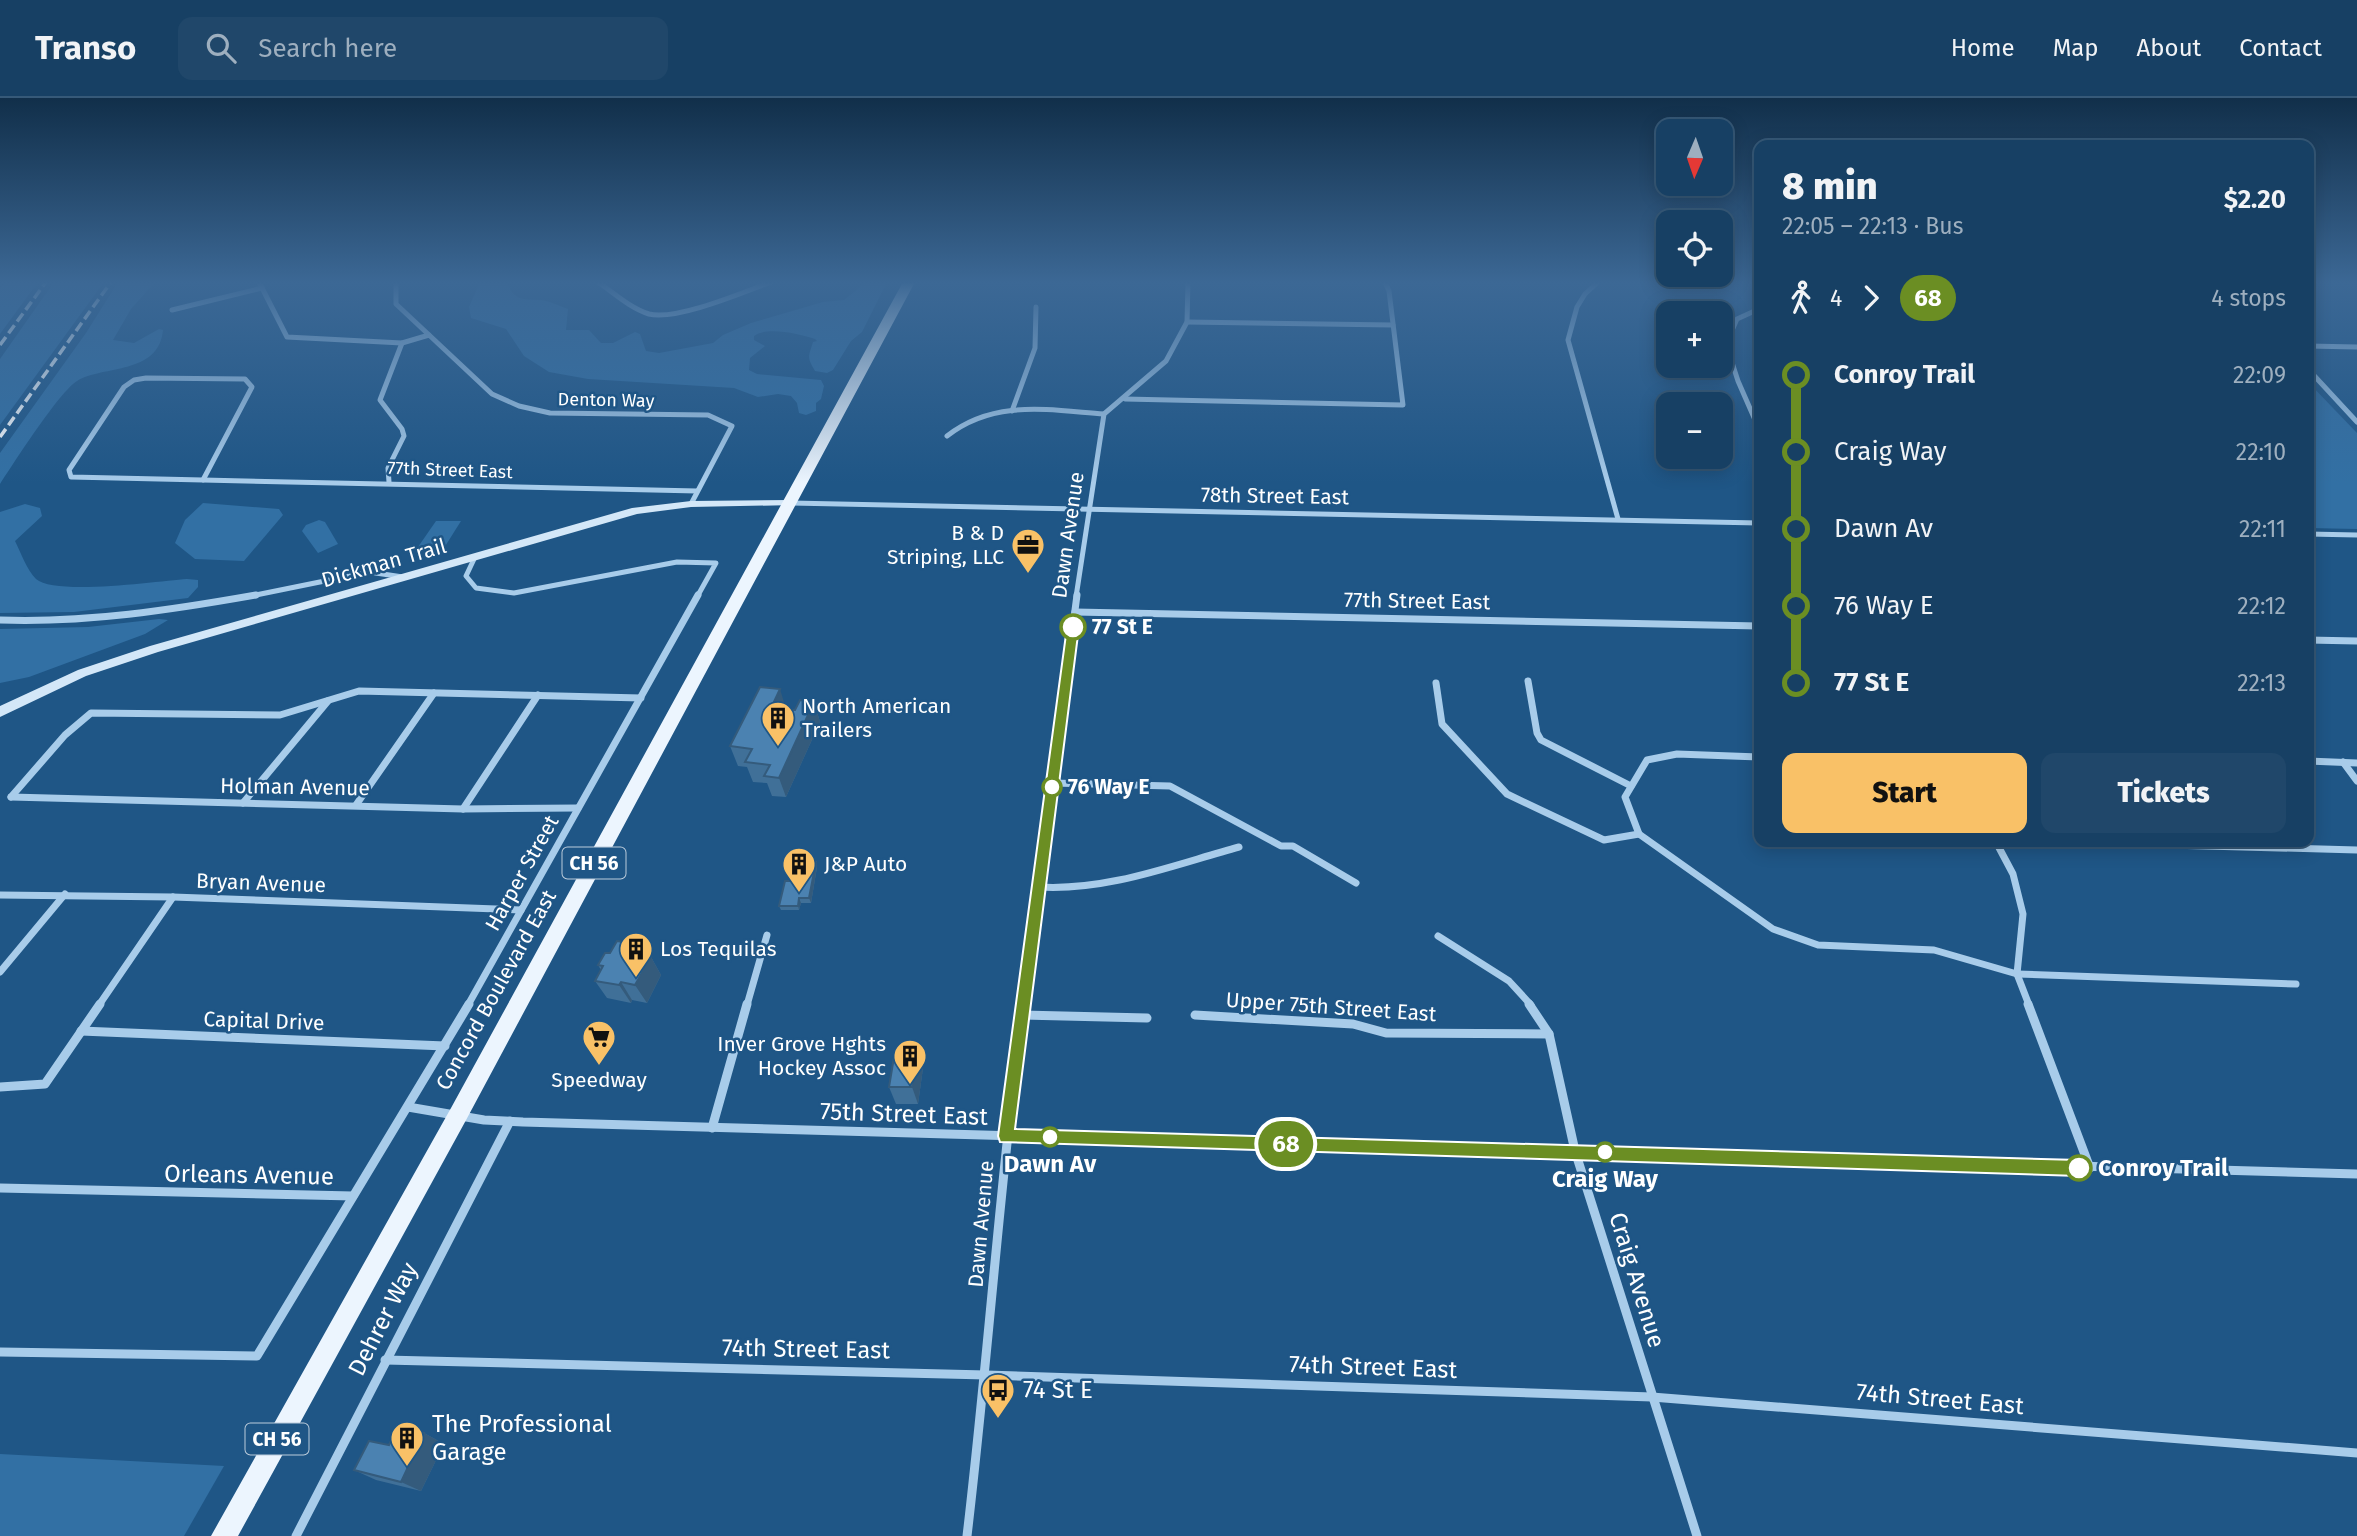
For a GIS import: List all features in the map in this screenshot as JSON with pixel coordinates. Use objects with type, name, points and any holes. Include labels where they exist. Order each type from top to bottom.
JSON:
[{"type":"main road","name":"Concord Boulevard East","points":[[223,1536],[457,1115],[873,349]]},
{"type":"street","points":[[389,482],[388,468],[404,436],[402,429],[380,400],[400,349]]},
{"type":"street","name":"Denton Way","points":[[444,349],[492,394],[519,406],[550,413],[708,415],[732,426],[697,491]]},
{"type":"street","points":[[1012,411],[1035,349]]},
{"type":"street","points":[[947,436],[971,418],[1012,411],[1104,414],[1166,360],[1172,349]]},
{"type":"street","points":[[1124,399],[1403,405],[1396,349]]},
{"type":"street","points":[[1571,349],[1618,519]]},
{"type":"street","points":[[1728,349],[1754,418]]},
{"type":"street","points":[[2314,375],[2357,422]]},
{"type":"street","name":"77th Street East","points":[[203,480],[252,387],[245,379],[135,380],[124,387],[69,470],[71,477],[83,479],[389,482],[697,491]]},
{"type":"street","name":"Dawn Avenue","points":[[967,1536],[986,1375],[1006,1136],[1088,508],[1104,414]]},
{"type":"street","points":[[691,505],[697,491]]},
{"type":"street","name":"Dickman Trail","points":[[0,712],[103,666],[636,511],[691,505],[790,503]]},
{"type":"street","name":"78th Street East","points":[[790,503],[1754,523]]},
{"type":"street","points":[[2314,534],[2357,535]]},
{"type":"street","name":"Harper Street","points":[[353,1196],[445,1046],[716,563],[677,562],[514,593],[476,588],[466,576],[475,557]]},
{"type":"street","points":[[0,620],[55,622],[153,613],[310,586],[369,572],[403,577]]},
{"type":"street","name":"77th Street East","points":[[1075,611],[1754,626]]},
{"type":"street","points":[[2314,639],[2357,641]]},
{"type":"street","points":[[1528,681],[1536,733],[1541,740],[1632,786]]},
{"type":"street","points":[[1436,683],[1442,723],[1507,794],[1604,840],[1639,834]]},
{"type":"street","points":[[243,803],[330,698],[359,691],[641,698]]},
{"type":"street","points":[[356,805],[434,693]]},
{"type":"street","points":[[463,808],[538,695]]},
{"type":"street","name":"Holman Avenue","points":[[330,698],[307,710],[280,715],[91,713],[65,735],[11,797],[463,808],[578,808]]},
{"type":"street","points":[[1754,757],[1677,754],[1647,760],[1625,797],[1639,834],[1781,932],[1818,945],[1934,950],[2017,974],[2296,984]]},
{"type":"street","points":[[2314,761],[2357,763]]},
{"type":"street","points":[[2343,762],[2357,781]]},
{"type":"street","points":[[1052,783],[1170,786],[1281,846],[1293,846],[1356,883]]},
{"type":"street","points":[[1039,887],[1063,891],[1101,884],[1239,847]]},
{"type":"street","points":[[1999,847],[2013,874],[2023,914],[2017,974],[2090,1168]]},
{"type":"street","points":[[2299,847],[2357,850]]},
{"type":"street","points":[[0,972],[65,894]]},
{"type":"street","name":"Bryan Avenue","points":[[0,895],[173,897],[522,910]]},
{"type":"street","points":[[0,1087],[45,1084],[173,897]]},
{"type":"street","points":[[712,1128],[767,935]]},
{"type":"street","points":[[1438,936],[1509,981],[1534,1009],[1549,1034]]},
{"type":"street","points":[[1022,1015],[1147,1018]]},
{"type":"street","name":"Upper 75th Street East","points":[[1195,1015],[1353,1024],[1386,1033],[1549,1034]]},
{"type":"street","name":"Capital Drive","points":[[81,1031],[445,1046]]},
{"type":"street","name":"Craig Avenue","points":[[1549,1034],[1575,1151],[1697,1536]]},
{"type":"street","name":"75th Street East","points":[[408,1107],[510,1121],[712,1128],[2357,1174]]},
{"type":"street","name":"Dehrer Way","points":[[296,1536],[510,1121]]},
{"type":"street","name":"Orleans Avenue","points":[[0,1188],[353,1196],[257,1356],[0,1352]]},
{"type":"street","name":"74th Street East","points":[[385,1360],[986,1375],[1652,1397],[2357,1453]]},
{"type":"shaded area","points":[[7,349],[55,349],[0,425],[0,359]]},
{"type":"shaded area","points":[[74,349],[156,349],[141,362],[77,381],[59,399],[0,484],[0,453]]},
{"type":"shaded area","points":[[519,349],[645,349],[659,353],[680,349],[761,349],[750,358],[749,370],[757,374],[821,380],[824,386],[821,399],[816,403],[816,411],[806,415],[799,413],[797,403],[791,396],[778,394],[758,397],[734,388],[588,379],[549,372],[524,356]]},
{"type":"shaded area","points":[[811,349],[846,349],[833,370],[827,373],[815,371],[809,355]]},
{"type":"shaded area","points":[[2314,388],[2357,433],[2357,529],[2314,528]]},
{"type":"shaded area","points":[[203,503],[279,509],[283,515],[244,561],[195,559],[175,543],[185,520]]},
{"type":"shaded area","points":[[25,504],[40,508],[42,516],[15,541],[36,579],[47,584],[85,587],[187,579],[198,580],[198,587],[188,598],[74,612],[0,613],[0,512]]},
{"type":"shaded area","points":[[319,520],[325,522],[338,544],[318,553],[302,531],[306,525]]},
{"type":"shaded area","points":[[436,521],[461,521],[444,548],[418,547]]},
{"type":"shaded area","points":[[168,620],[145,634],[29,677],[0,683],[0,629],[88,627]]},
{"type":"shaded area","points":[[0,1454],[224,1466],[184,1536],[0,1536]]},
{"type":"building","points":[[760,687],[780,689],[771,708],[795,710],[800,700],[814,702],[779,778],[764,776],[770,765],[745,762],[752,749],[730,746]]},
{"type":"building","name":"J&P Auto","points":[[799,862],[816,862],[809,898],[799,898],[798,906],[779,906],[785,881],[794,881]]},
{"type":"building","points":[[617,941],[640,945],[635,954],[651,957],[635,985],[595,981],[603,966],[598,965]]},
{"type":"building","points":[[895,1051],[918,1051],[912,1087],[889,1087]]},
{"type":"building","points":[[397,1428],[424,1433],[401,1482],[354,1470],[369,1441],[389,1445]]},
{"type":"railway","points":[[0,437],[63,349]]},
{"type":"bus line","name":"68","points":[[1073,627],[1006,1136],[2079,1168]]},
{"type":"place","name":"B & D Striping, LLC","points":[[1028,575]]},
{"type":"place","name":"77 St E","points":[[1073,627]]},
{"type":"place","name":"North American Trailers","points":[[778,748]]},
{"type":"place","name":"76 Way E","points":[[1052,787]]},
{"type":"place","name":"J&P Auto","points":[[799,894]]},
{"type":"place","name":"Los Tequilas","points":[[636,979]]},
{"type":"place","name":"Speedway","points":[[599,1067]]},
{"type":"place","name":"Inver Grove Hghts Hockey Assoc","points":[[910,1086]]},
{"type":"place","name":"Dawn Av","points":[[1050,1137]]},
{"type":"place","name":"Craig Way","points":[[1605,1152]]},
{"type":"place","name":"Conroy Trail","points":[[2079,1168]]},
{"type":"place","name":"74 St E","points":[[998,1420]]},
{"type":"place","name":"The Professional Garage","points":[[407,1468]]}]
